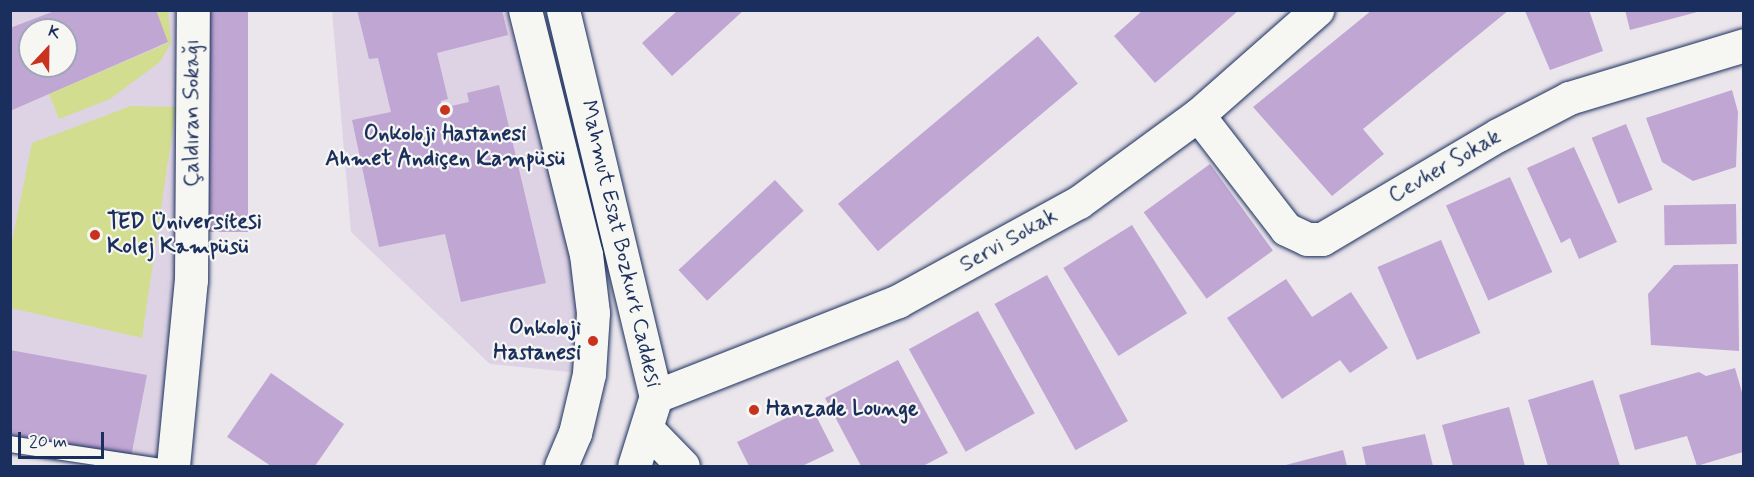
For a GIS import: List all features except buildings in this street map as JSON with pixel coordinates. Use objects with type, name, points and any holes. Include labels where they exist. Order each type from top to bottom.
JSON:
[{"type":"street","name":"Çaldıran Sokağı","points":[[172,466],[191,280],[193,10]]},
{"type":"street","name":"Mahmut Esat Bozkurt Caddesi","points":[[525,10],[586,254],[593,313],[589,374],[575,433],[561,466]]},
{"type":"street","name":"Mahmut Esat Bozkurt Caddesi","points":[[563,10],[656,396],[648,430],[633,466]]},
{"type":"street","name":"Servi Sokak","points":[[656,396],[898,301],[1079,202],[1197,115],[1317,10]]},
{"type":"street","name":"Cevher Sokak","points":[[1197,115],[1286,229],[1307,238],[1322,239],[1498,135],[1569,98],[1743,45]]},
{"type":"street","points":[[648,430],[683,466]]},
{"type":"lane","points":[[10,444],[156,466]]},
{"type":"shaded area","name":"TED Üniversitesi Kolej Kampüsü","points":[[11,11],[180,11],[181,199],[159,466],[110,466],[11,452]]},
{"type":"shaded area","name":"Onkoloji Hastanesi Ahmet Andiçen Kampüsü","points":[[332,11],[525,11],[574,210],[589,374],[490,364],[351,232]]},
{"type":"green space","points":[[156,11],[168,11],[171,43],[160,62],[110,99],[59,119],[49,94],[168,43]]},
{"type":"green space","points":[[131,106],[176,107],[142,338],[11,308],[11,246],[32,143]]},
{"type":"place","name":"Onkoloji Hastanesi Ahmet Andiçen Kampüsü","points":[[445,110]]},
{"type":"place","name":"TED Üniversitesi Kolej Kampüsü","points":[[95,235]]},
{"type":"place","name":"Onkoloji Hastanesi","points":[[593,341]]},
{"type":"place","name":"Hanzade Lounge","points":[[754,410]]}]
